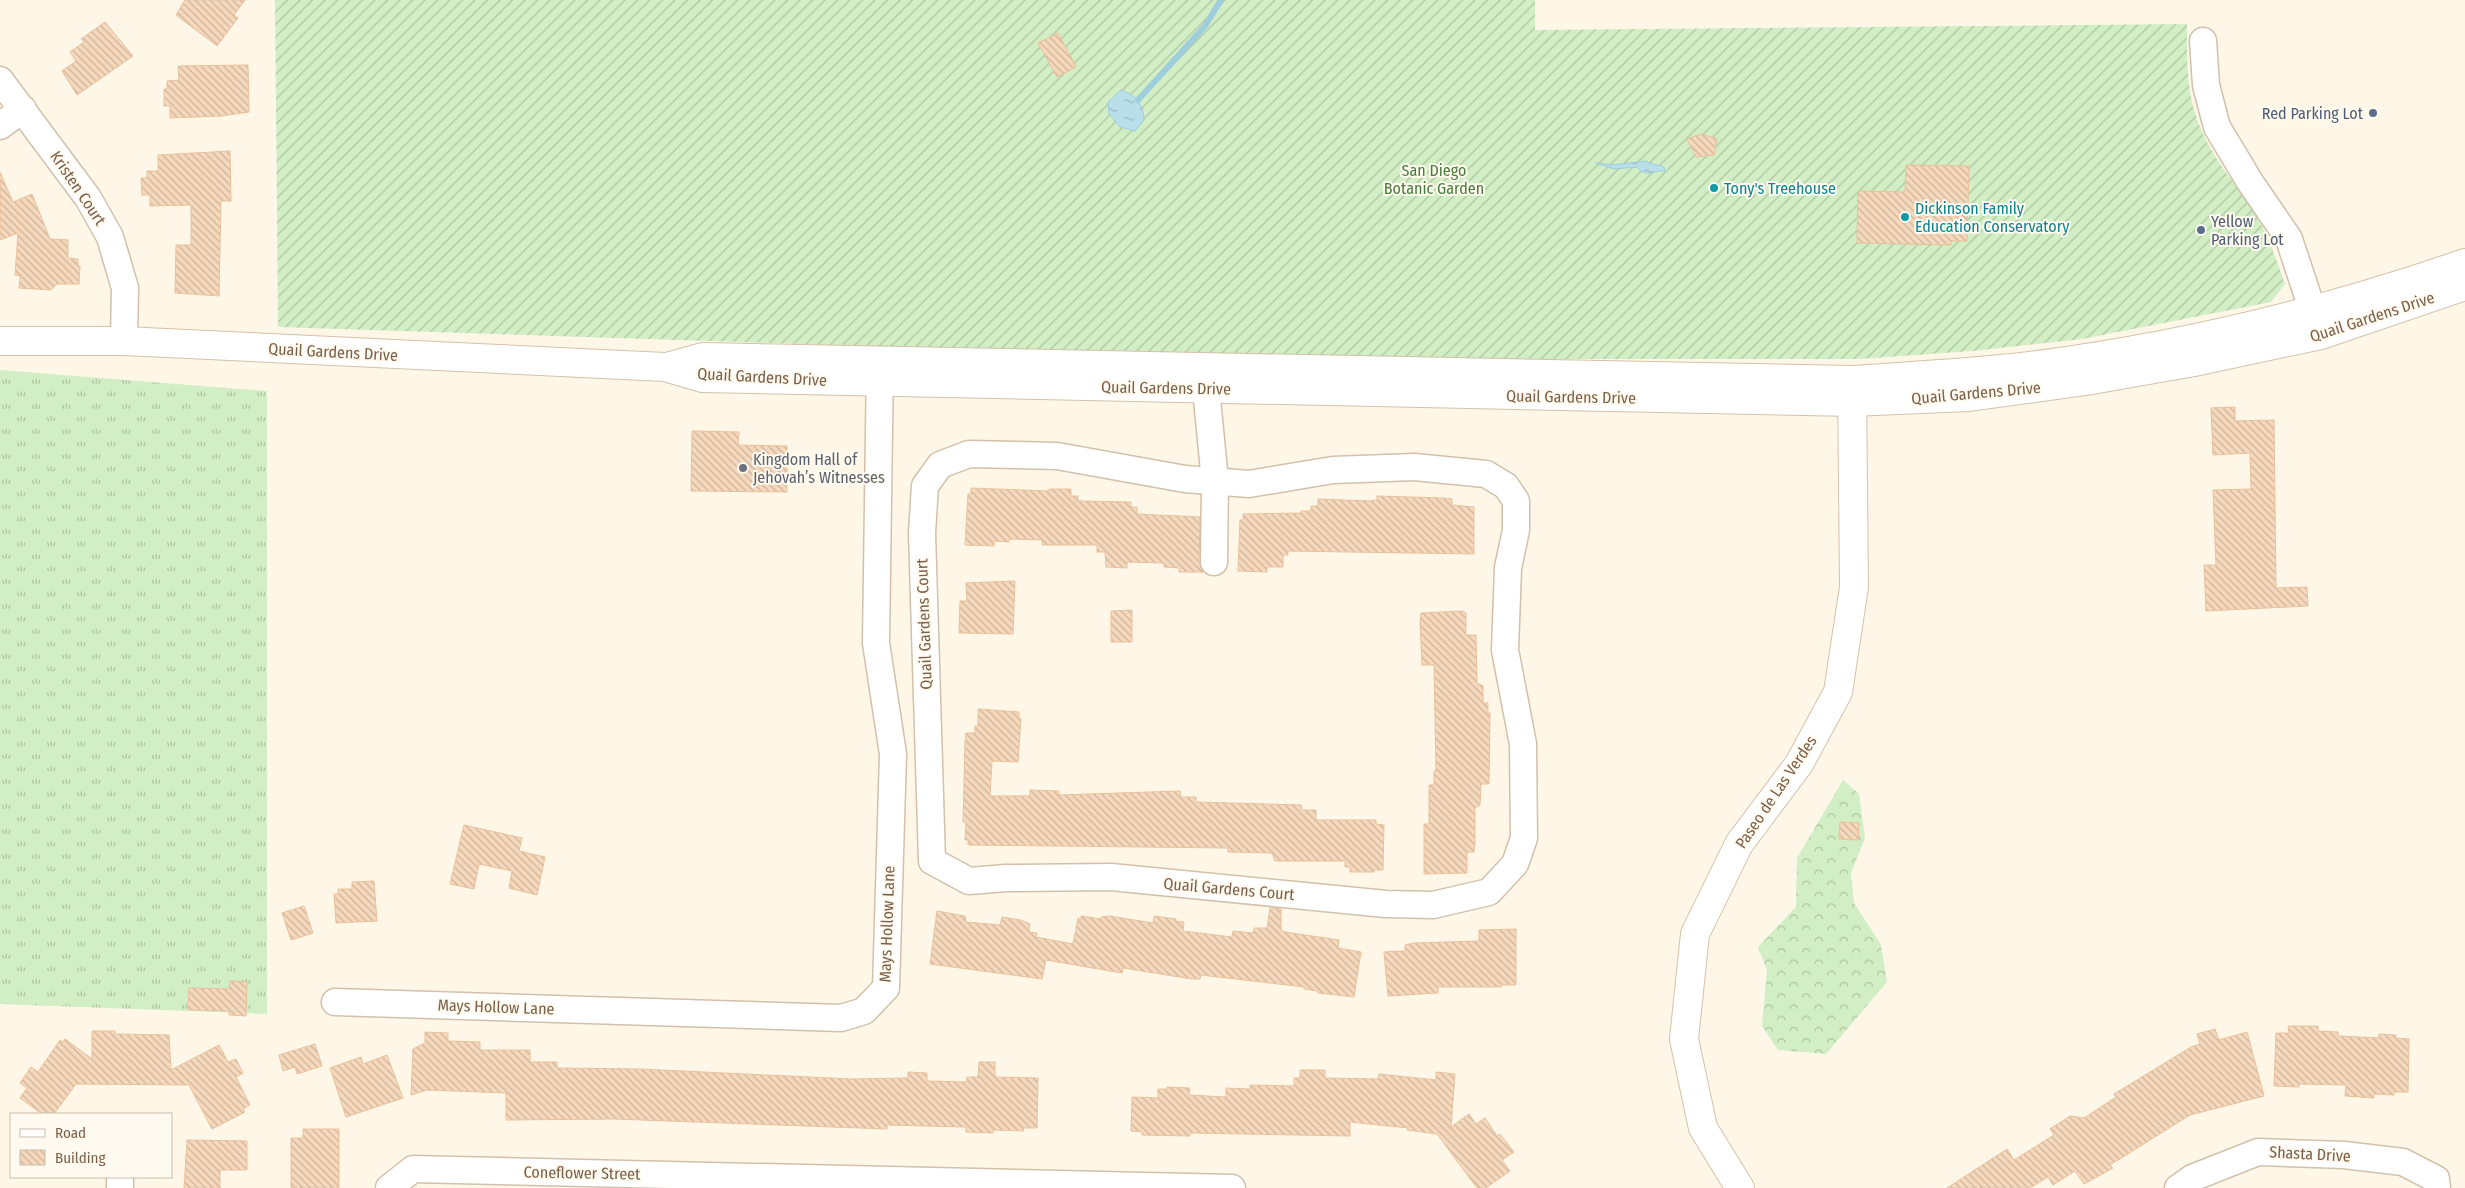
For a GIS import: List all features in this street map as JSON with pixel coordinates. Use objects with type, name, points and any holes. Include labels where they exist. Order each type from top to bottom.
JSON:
[{"type":"main road","name":"Quail Gardens Drive","points":[[1852,391],[1969,372],[2090,357],[2240,329],[2386,290],[2465,263]]},
{"type":"main road","name":"Quail Gardens Drive","points":[[0,341],[124,341],[665,367],[703,378],[880,371],[1852,391],[1969,397],[2086,381],[2194,362],[2320,335],[2465,286]]},
{"type":"main road","name":"Paseo de Las Verdes","points":[[1740,1188],[1704,1128],[1684,1039],[1695,934],[1739,844],[1799,764],[1838,692],[1854,587],[1852,391]]},
{"type":"street","points":[[2203,41],[2206,85],[2217,127],[2250,182],[2289,239],[2320,335]]},
{"type":"street","name":"Kristen Court","points":[[0,80],[88,198],[110,236],[125,288],[124,341]]},
{"type":"street","points":[[0,126],[23,109]]},
{"type":"street","name":"Mays Hollow Lane","points":[[335,1002],[841,1018],[864,1011],[886,988],[893,754],[876,643],[880,371]]},
{"type":"street","points":[[1206,378],[1215,480],[1214,562]]},
{"type":"street","name":"Quail Gardens Court","points":[[969,454],[1057,456],[1184,479],[1215,480],[1249,484],[1333,470],[1414,467],[1486,474],[1506,486],[1516,501],[1516,530],[1508,568],[1506,650],[1523,744],[1524,838],[1515,864],[1489,892],[1433,905],[1386,904],[1111,877],[1006,878],[969,881],[932,861],[922,533],[925,486],[940,465],[969,454]]},
{"type":"street","name":"Shasta Drive","points":[[2178,1188],[2192,1178],[2258,1152],[2344,1155],[2403,1162],[2436,1179],[2437,1188]]},
{"type":"street","name":"Coneflower Street","points":[[389,1188],[413,1169],[1232,1188]]},
{"type":"green space","name":"San Diego Botanic Garden","points":[[275,0],[1535,0],[1535,30],[2187,24],[2190,94],[2201,130],[2222,167],[2260,222],[2285,284],[2271,302],[2082,339],[1972,351],[1860,359],[1531,359],[1080,353],[278,327]]},
{"type":"green space","points":[[0,370],[267,391],[267,1014],[0,1004]]},
{"type":"green space","points":[[1843,780],[1859,794],[1865,838],[1851,873],[1854,903],[1881,945],[1887,982],[1826,1054],[1778,1050],[1762,1026],[1767,970],[1758,947],[1796,907],[1797,858]]},
{"type":"water","points":[[1121,90],[1135,98],[1141,105],[1144,120],[1135,131],[1120,127],[1109,114],[1108,102]]},
{"type":"water","points":[[1646,161],[1664,167],[1665,171],[1646,173],[1637,167],[1614,169],[1596,163],[1612,165]]},
{"type":"building","points":[[185,0],[245,0],[234,15],[238,18],[217,46],[176,15]]},
{"type":"building","points":[[105,22],[133,56],[77,95],[62,71],[76,61],[70,52],[84,42],[81,39]]},
{"type":"building","points":[[1058,33],[1076,67],[1057,77],[1038,43]]},
{"type":"building","points":[[248,65],[249,112],[221,116],[170,118],[170,106],[164,106],[164,89],[167,89],[167,81],[179,80],[178,66]]},
{"type":"building","points":[[1701,134],[1717,139],[1714,155],[1696,157],[1687,139]]},
{"type":"building","points":[[230,151],[231,201],[221,201],[219,296],[175,293],[176,245],[191,245],[191,205],[150,206],[150,195],[142,195],[141,178],[147,178],[147,171],[158,171],[158,155]]},
{"type":"building","name":"Dickinson Family Education Conservatory","points":[[1906,165],[1969,166],[1967,241],[1951,241],[1951,245],[1857,243],[1858,191],[1905,192]]},
{"type":"building","points":[[0,172],[13,202],[32,194],[50,239],[68,240],[68,258],[78,259],[78,266],[80,266],[79,284],[57,284],[51,290],[19,288],[20,276],[15,275],[18,233],[0,240]]},
{"type":"building","points":[[2235,407],[2235,421],[2274,420],[2276,588],[2307,587],[2308,606],[2206,611],[2204,565],[2216,565],[2213,490],[2251,489],[2250,453],[2213,455],[2211,408]]},
{"type":"building","points":[[692,431],[739,432],[738,445],[787,446],[787,492],[691,491]]},
{"type":"building","points":[[971,488],[1049,491],[1049,489],[1071,489],[1071,496],[1078,496],[1078,501],[1131,502],[1131,507],[1137,507],[1137,514],[1200,517],[1199,562],[1203,572],[1179,572],[1179,568],[1164,567],[1164,563],[1127,562],[1127,568],[1106,567],[1105,552],[1097,552],[1097,545],[1042,545],[1042,540],[1009,539],[1009,542],[994,541],[994,546],[965,545],[968,494],[971,494]]},
{"type":"building","points":[[1377,496],[1452,499],[1452,505],[1474,507],[1474,554],[1288,551],[1288,555],[1283,555],[1283,567],[1267,567],[1267,572],[1238,571],[1240,520],[1243,520],[1243,514],[1301,513],[1301,511],[1311,511],[1311,506],[1318,506],[1318,499],[1370,501],[1377,500]]},
{"type":"building","points":[[1015,581],[1013,634],[959,633],[960,601],[967,601],[966,583]]},
{"type":"building","points":[[1132,610],[1132,642],[1111,642],[1111,611]]},
{"type":"building","points":[[1463,611],[1466,613],[1466,635],[1476,635],[1477,683],[1483,686],[1483,703],[1488,703],[1488,713],[1490,713],[1489,784],[1481,784],[1480,805],[1475,808],[1474,852],[1467,852],[1467,873],[1424,874],[1424,824],[1429,824],[1429,785],[1434,785],[1434,771],[1436,771],[1434,665],[1422,665],[1421,613]]},
{"type":"building","points":[[978,709],[1019,712],[1019,719],[1021,719],[1018,762],[992,761],[990,796],[1030,796],[1030,790],[1059,791],[1059,795],[1180,791],[1181,797],[1196,797],[1196,802],[1301,805],[1302,810],[1316,810],[1316,820],[1376,820],[1376,824],[1384,825],[1383,870],[1350,872],[1350,867],[1345,867],[1345,861],[1275,861],[1272,853],[1228,852],[1228,848],[968,845],[968,840],[965,840],[966,822],[963,822],[965,742],[966,733],[975,733],[975,726],[978,726]]},
{"type":"building","points":[[1840,822],[1859,823],[1858,840],[1839,839]]},
{"type":"building","points":[[464,825],[522,838],[519,851],[545,857],[537,895],[509,888],[512,871],[479,864],[474,889],[450,884]]},
{"type":"building","points":[[374,881],[377,921],[336,923],[334,894],[338,894],[338,889],[352,889],[352,882]]},
{"type":"building","points":[[304,906],[313,933],[291,940],[282,913]]},
{"type":"building","points":[[1270,908],[1281,909],[1281,930],[1285,932],[1339,940],[1338,948],[1361,952],[1354,997],[1318,993],[1318,991],[1304,989],[1304,987],[1201,975],[1200,979],[1192,979],[1123,968],[1122,973],[1046,960],[1042,979],[930,964],[937,911],[965,916],[966,922],[1000,925],[1002,917],[1021,920],[1030,924],[1029,932],[1037,933],[1036,937],[1073,944],[1078,918],[1081,919],[1081,916],[1101,919],[1101,917],[1110,916],[1153,923],[1154,916],[1176,919],[1176,921],[1184,922],[1183,931],[1232,937],[1233,931],[1253,933],[1254,928],[1267,928]]},
{"type":"building","points":[[1516,929],[1516,985],[1501,985],[1501,987],[1438,987],[1438,993],[1388,996],[1384,952],[1405,951],[1405,945],[1414,943],[1479,941],[1479,930]]},
{"type":"building","points":[[230,981],[247,982],[246,1016],[229,1015],[229,1011],[188,1010],[189,988],[229,989]]},
{"type":"building","points":[[2288,1026],[2318,1026],[2318,1031],[2338,1032],[2338,1036],[2379,1038],[2379,1034],[2396,1035],[2395,1038],[2409,1039],[2408,1092],[2394,1092],[2394,1095],[2374,1094],[2374,1098],[2345,1096],[2346,1085],[2299,1084],[2299,1087],[2274,1086],[2276,1033],[2289,1033]]},
{"type":"building","points":[[2215,1029],[2219,1040],[2247,1032],[2264,1096],[2190,1115],[2110,1165],[2113,1168],[2084,1184],[2075,1171],[2053,1185],[2048,1177],[2030,1188],[1947,1188],[2007,1149],[2014,1160],[2054,1135],[2050,1129],[2070,1116],[2084,1118],[2116,1097],[2114,1094],[2191,1047],[2200,1044],[2197,1034]]},
{"type":"building","points":[[92,1031],[115,1031],[115,1034],[169,1035],[171,1070],[219,1045],[228,1062],[236,1059],[243,1073],[236,1077],[250,1105],[243,1109],[245,1112],[212,1129],[189,1085],[76,1084],[55,1113],[41,1113],[20,1098],[27,1088],[20,1083],[31,1067],[38,1072],[60,1040],[63,1042],[65,1039],[92,1059]]},
{"type":"building","points":[[425,1032],[448,1033],[448,1041],[480,1042],[480,1050],[530,1050],[530,1062],[557,1062],[557,1068],[640,1069],[851,1079],[908,1078],[908,1072],[927,1073],[927,1081],[967,1082],[967,1077],[978,1077],[979,1062],[995,1062],[995,1077],[1038,1078],[1037,1128],[1023,1128],[1024,1131],[993,1130],[993,1133],[966,1132],[966,1127],[887,1125],[887,1129],[614,1119],[506,1120],[506,1093],[427,1090],[411,1095],[413,1049],[425,1043]]},
{"type":"building","points":[[315,1044],[322,1066],[297,1074],[295,1067],[283,1071],[279,1055]]},
{"type":"building","points":[[387,1055],[403,1098],[346,1117],[330,1068],[361,1057],[363,1064]]},
{"type":"building","points":[[1300,1070],[1325,1070],[1325,1078],[1378,1079],[1379,1074],[1436,1080],[1436,1072],[1455,1074],[1451,1127],[1469,1114],[1476,1124],[1485,1118],[1497,1136],[1500,1134],[1514,1152],[1502,1160],[1510,1171],[1486,1188],[1477,1188],[1437,1134],[1407,1130],[1408,1128],[1350,1122],[1350,1136],[1190,1133],[1190,1136],[1142,1135],[1142,1132],[1131,1131],[1132,1097],[1158,1098],[1158,1089],[1167,1089],[1167,1087],[1190,1088],[1189,1095],[1226,1097],[1226,1088],[1250,1089],[1250,1085],[1294,1086],[1294,1078],[1300,1078]]},
{"type":"building","points":[[303,1129],[339,1129],[339,1188],[291,1188],[291,1138],[303,1138]]},
{"type":"building","points":[[187,1140],[247,1141],[247,1170],[220,1170],[220,1188],[184,1188]]},
{"type":"waterway","points":[[1138,100],[1205,26],[1221,0]]},
{"type":"place","name":"Red Parking Lot","points":[[2373,113]]},
{"type":"place","name":"Tony's Treehouse","points":[[1714,188]]},
{"type":"place","name":"Dickinson Family Education Conservatory","points":[[1905,217]]},
{"type":"place","name":"Yellow Parking Lot","points":[[2201,230]]},
{"type":"place","name":"Kingdom Hall of Jehovah’s Witnesses","points":[[743,468]]}]
